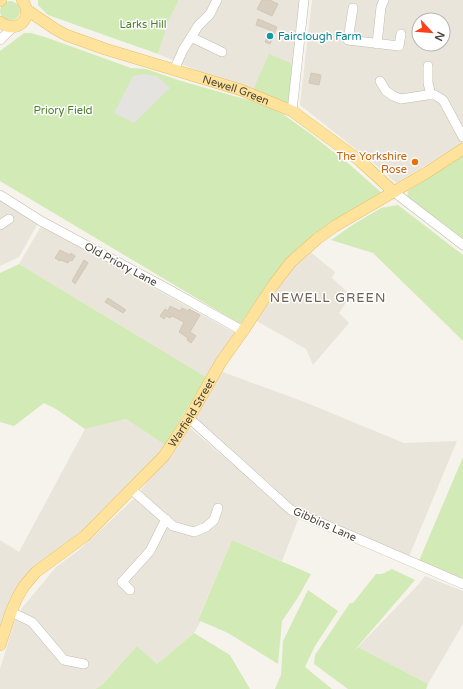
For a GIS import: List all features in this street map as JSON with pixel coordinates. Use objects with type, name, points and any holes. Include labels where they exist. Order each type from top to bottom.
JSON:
[{"type":"main road","name":"Newell Green","points":[[24,5],[55,29]]},
{"type":"main road","points":[[17,25],[26,16],[24,5]]},
{"type":"main road","name":"Newell Green","points":[[0,22],[4,26],[32,23],[55,29],[82,41],[241,90],[292,111],[359,160],[394,192]]},
{"type":"main road","name":"Warfield Street","points":[[0,644],[16,598],[36,572],[85,536],[164,456],[189,418],[220,362],[291,262],[312,243],[335,226],[463,150]]},
{"type":"street","points":[[174,70],[183,50],[191,37],[210,14],[217,0]]},
{"type":"street","points":[[292,111],[304,0]]},
{"type":"street","points":[[377,44],[383,1]]},
{"type":"street","points":[[353,8],[348,40],[399,46],[401,34]]},
{"type":"street","points":[[0,40],[17,25]]},
{"type":"street","points":[[191,37],[222,52]]},
{"type":"street","points":[[428,66],[428,83],[431,95]]},
{"type":"street","points":[[380,81],[386,90],[397,98],[401,99],[435,95],[443,100],[463,138]]},
{"type":"street","points":[[394,192],[463,245]]},
{"type":"street","name":"Old Priory Lane","points":[[0,195],[41,221],[243,331]]},
{"type":"street","points":[[0,225],[9,219]]},
{"type":"street","name":"Gibbins Lane","points":[[189,418],[291,510],[463,584]]},
{"type":"street","points":[[132,490],[173,526],[194,532],[206,527],[214,520],[218,508]]},
{"type":"street","points":[[130,590],[122,582],[150,550],[166,519]]},
{"type":"street","points":[[11,612],[32,622],[64,660],[84,664]]},
{"type":"shaded area","points":[[179,0],[302,0],[295,65],[253,90],[217,79],[158,54],[169,20]]},
{"type":"shaded area","points":[[312,0],[463,0],[463,143],[396,183],[376,165],[300,105]]},
{"type":"shaded area","points":[[144,74],[157,76],[170,88],[134,123],[114,113],[133,76]]},
{"type":"shaded area","points":[[0,200],[38,223],[19,257],[0,266]]},
{"type":"shaded area","points":[[42,226],[235,333],[206,377],[19,264]]},
{"type":"shaded area","points":[[308,250],[335,272],[332,278],[351,295],[339,313],[349,323],[313,365],[306,349],[255,320],[280,280]]},
{"type":"shaded area","points":[[220,371],[302,401],[404,443],[457,441],[408,559],[297,510],[265,479],[263,483],[193,419]]},
{"type":"shaded area","points":[[126,419],[165,445],[160,453],[69,545],[31,570],[0,634],[0,540],[19,552],[85,429]]},
{"type":"shaded area","points":[[190,428],[298,520],[282,561],[232,540],[198,619],[201,621],[194,633],[157,664],[137,646],[102,685],[95,689],[0,689],[0,669],[14,623],[22,608],[56,567],[79,550],[135,498],[151,477],[170,457]]},
{"type":"shaded area","points":[[425,576],[463,591],[463,624],[428,684],[358,647]]},
{"type":"green space","name":"Larks Hill","points":[[38,0],[179,0],[169,20],[158,54],[48,15],[38,5]]},
{"type":"green space","points":[[6,1],[14,1],[20,7],[20,15],[14,21],[6,21],[0,15],[0,7]]},
{"type":"green space","name":"Priory Field","points":[[24,33],[31,33],[45,37],[131,68],[146,69],[181,81],[273,107],[312,135],[382,193],[271,280],[240,324],[0,181],[0,51]]},
{"type":"green space","points":[[269,54],[295,65],[291,106],[253,90]]},
{"type":"green space","points":[[463,156],[463,243],[407,198],[408,191]]},
{"type":"green space","points":[[398,205],[463,255],[463,341],[373,253],[331,240],[381,208]]},
{"type":"green space","points":[[19,264],[206,377],[165,445],[126,419],[85,429],[56,409],[44,403],[14,426],[0,422],[0,273]]},
{"type":"green space","points":[[463,457],[463,583],[418,563]]},
{"type":"green space","points":[[232,540],[311,574],[297,599],[282,621],[278,664],[228,633],[198,620]]},
{"type":"green space","points":[[392,569],[415,580],[353,652],[358,647],[428,684],[426,689],[348,689],[314,664],[315,655],[350,603],[353,603],[376,574],[382,574]]},
{"type":"green space","points":[[308,590],[338,611],[315,646],[305,667],[332,689],[275,689],[281,675],[283,641]]},
{"type":"green space","points":[[194,633],[230,655],[250,689],[95,689],[102,685],[137,646],[157,664]]},
{"type":"building","points":[[262,0],[270,0],[278,4],[272,16],[257,9]]},
{"type":"building","name":"Fairclough Farm","points":[[258,19],[277,27],[270,44],[265,42],[270,30],[256,25]]},
{"type":"building","points":[[311,73],[321,75],[319,85],[309,83]]},
{"type":"building","points":[[60,250],[70,255],[71,253],[75,256],[72,261],[70,260],[68,263],[55,258]]},
{"type":"building","points":[[84,260],[88,263],[75,284],[72,281]]},
{"type":"building","points":[[108,298],[126,310],[123,313],[105,302]]},
{"type":"building","points":[[170,306],[180,311],[182,308],[188,311],[189,309],[200,315],[190,332],[196,336],[191,343],[187,340],[188,338],[179,332],[184,322],[172,316],[170,318],[166,316],[164,319],[160,316],[165,309],[168,311]]},
{"type":"place","name":"Fairclough Farm","points":[[270,36]]},
{"type":"place","name":"The Yorkshire Rose","points":[[415,162]]},
{"type":"district","name":"NEWELL GREEN","points":[[328,297]]}]
